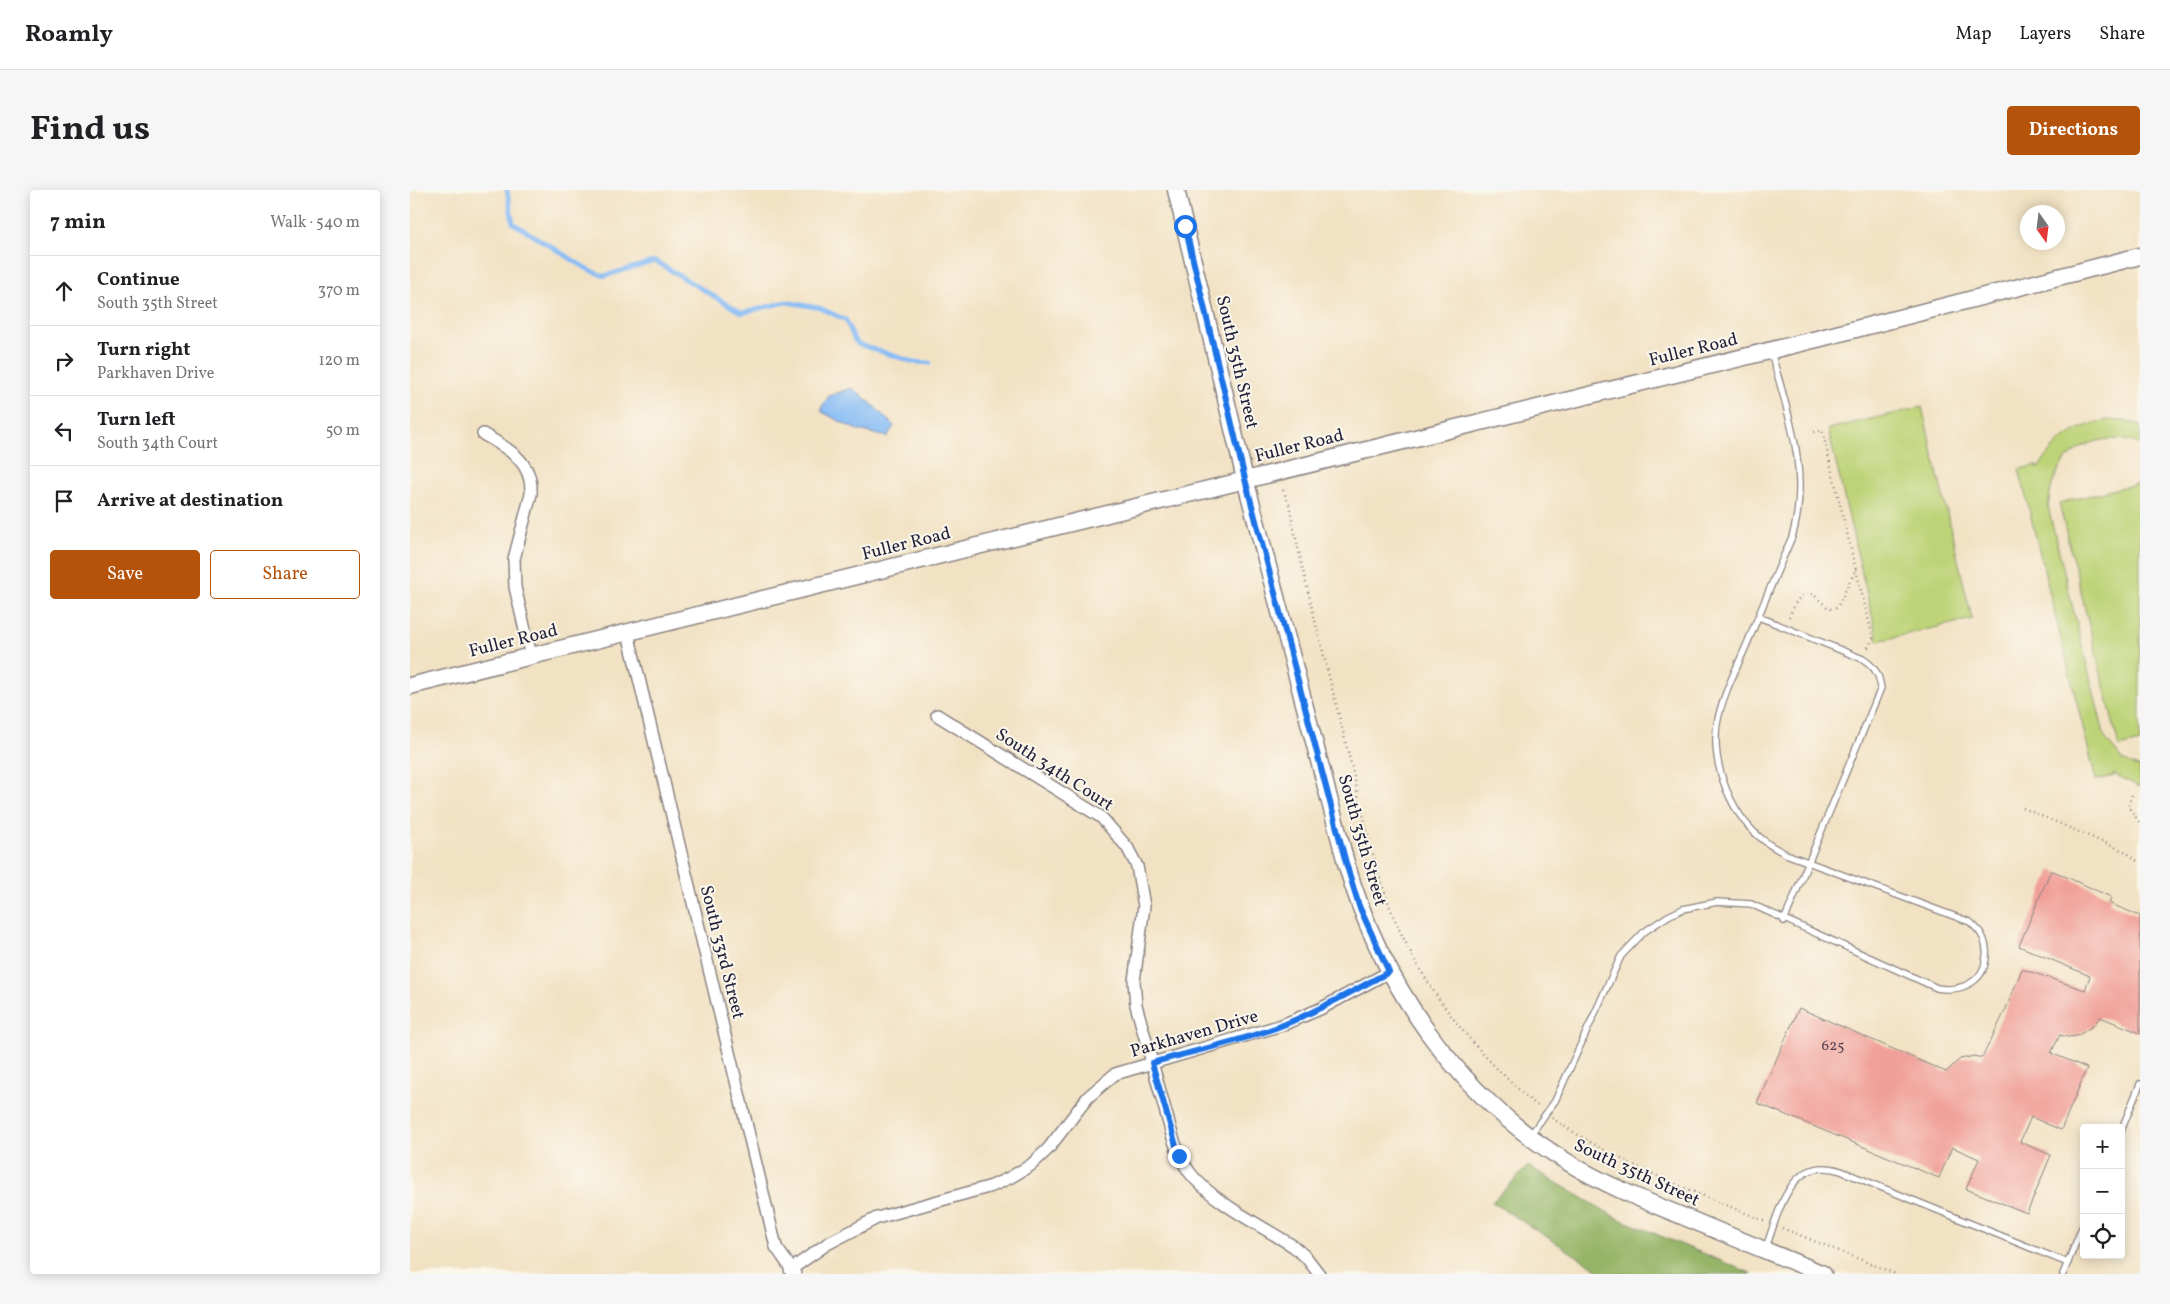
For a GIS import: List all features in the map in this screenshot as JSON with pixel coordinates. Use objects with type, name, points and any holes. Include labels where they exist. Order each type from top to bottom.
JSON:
[{"type":"street","name":"South 35th Street","points":[[1176,190],[1245,479],[1348,871],[1359,906],[1389,972],[1416,1016],[1454,1064],[1497,1109],[1529,1136],[1564,1160],[1603,1182],[1823,1274]]},
{"type":"street","name":"Fuller Road","points":[[410,686],[1770,350],[2140,256]]},
{"type":"street","points":[[483,434],[516,454],[529,472],[532,485],[532,494],[514,560],[516,587],[531,656]]},
{"type":"street","name":"South 33rd Street","points":[[628,633],[776,1247],[792,1272]]},
{"type":"street","name":"South 34th Court","points":[[937,714],[1096,814],[1115,831],[1127,847],[1137,866],[1142,886],[1144,913],[1134,981],[1139,1019],[1173,1138],[1189,1172],[1215,1196],[1306,1256],[1319,1274]]},
{"type":"street","name":"Parkhaven Drive","points":[[792,1272],[835,1239],[877,1218],[992,1186],[1031,1165],[1048,1148],[1088,1097],[1116,1074],[1239,1040],[1282,1025],[1320,1009],[1389,972]]},
{"type":"lane","points":[[1529,1136],[1547,1114],[1564,1082],[1621,956],[1644,932],[1674,913],[1717,902],[1751,904],[1784,921],[1937,988],[1951,990],[1964,987],[1977,978],[1985,967],[1987,950],[1982,934],[1970,922],[1808,863],[1766,842],[1754,832],[1733,804],[1719,765],[1716,743],[1717,724],[1722,705],[1792,537],[1798,517],[1801,478],[1770,350]]},
{"type":"lane","points":[[1758,617],[1863,659],[1874,666],[1879,675],[1881,688],[1784,921]]},
{"type":"lane","points":[[2124,1124],[2140,1084]]},
{"type":"lane","points":[[1765,1250],[1790,1188],[1796,1180],[1813,1169],[1831,1168],[2068,1263]]},
{"type":"lane","points":[[2063,1274],[2080,1233]]},
{"type":"path","points":[[1811,433],[1822,430],[1873,638],[1866,649]]},
{"type":"path","points":[[1283,490],[1289,504],[1366,824],[1388,901],[1415,959],[1441,1004],[1462,1031],[1502,1074],[1547,1114],[1581,1137],[1635,1167],[1896,1274]]},
{"type":"path","points":[[1789,617],[1796,602],[1802,595],[1813,594],[1830,609],[1836,608],[1856,570]]},
{"type":"path","points":[[2132,795],[2128,806],[2140,823]]},
{"type":"path","points":[[2023,808],[2126,852],[2140,863]]},
{"type":"green space","points":[[1922,407],[1972,619],[1878,641],[1828,429]]},
{"type":"green space","points":[[2105,420],[2124,421],[2140,425],[2140,445],[2117,439],[2093,442],[2082,447],[2063,463],[2057,473],[2052,485],[2048,507],[2105,738],[2123,760],[2140,768],[2140,787],[2114,774],[2114,776],[2096,780],[2019,469],[2037,465],[2038,469],[2051,450],[2066,437],[2083,427]]},
{"type":"green space","points":[[2140,483],[2140,742],[2119,747],[2059,503]]},
{"type":"green space","points":[[1528,1166],[1617,1218],[1753,1274],[1605,1274],[1492,1202]]},
{"type":"water","points":[[851,388],[869,401],[894,426],[887,437],[855,429],[822,412],[821,408],[829,396]]},
{"type":"building","points":[[2051,870],[2111,897],[2109,903],[2140,916],[2140,1033],[2100,1017],[2093,1026],[2077,1036],[2068,1037],[2060,1035],[2051,1053],[2087,1068],[2061,1130],[2031,1117],[2020,1142],[2051,1155],[2027,1213],[1966,1189],[1979,1159],[1952,1147],[1939,1178],[1757,1103],[1799,1008],[1946,1072],[1960,1059],[1974,1056],[1982,1058],[2005,1011],[2022,969],[2085,990],[2090,976],[2019,946]]},
{"type":"waterway","points":[[507,190],[513,223],[589,270],[604,276],[655,261],[742,313],[786,302],[820,308],[846,320],[858,344],[913,362],[930,363]]},
{"type":"route","points":[[1179,1156],[1152,1063],[1239,1040],[1282,1025],[1320,1009],[1389,972],[1359,906],[1346,863],[1245,479],[1185,226]]}]
